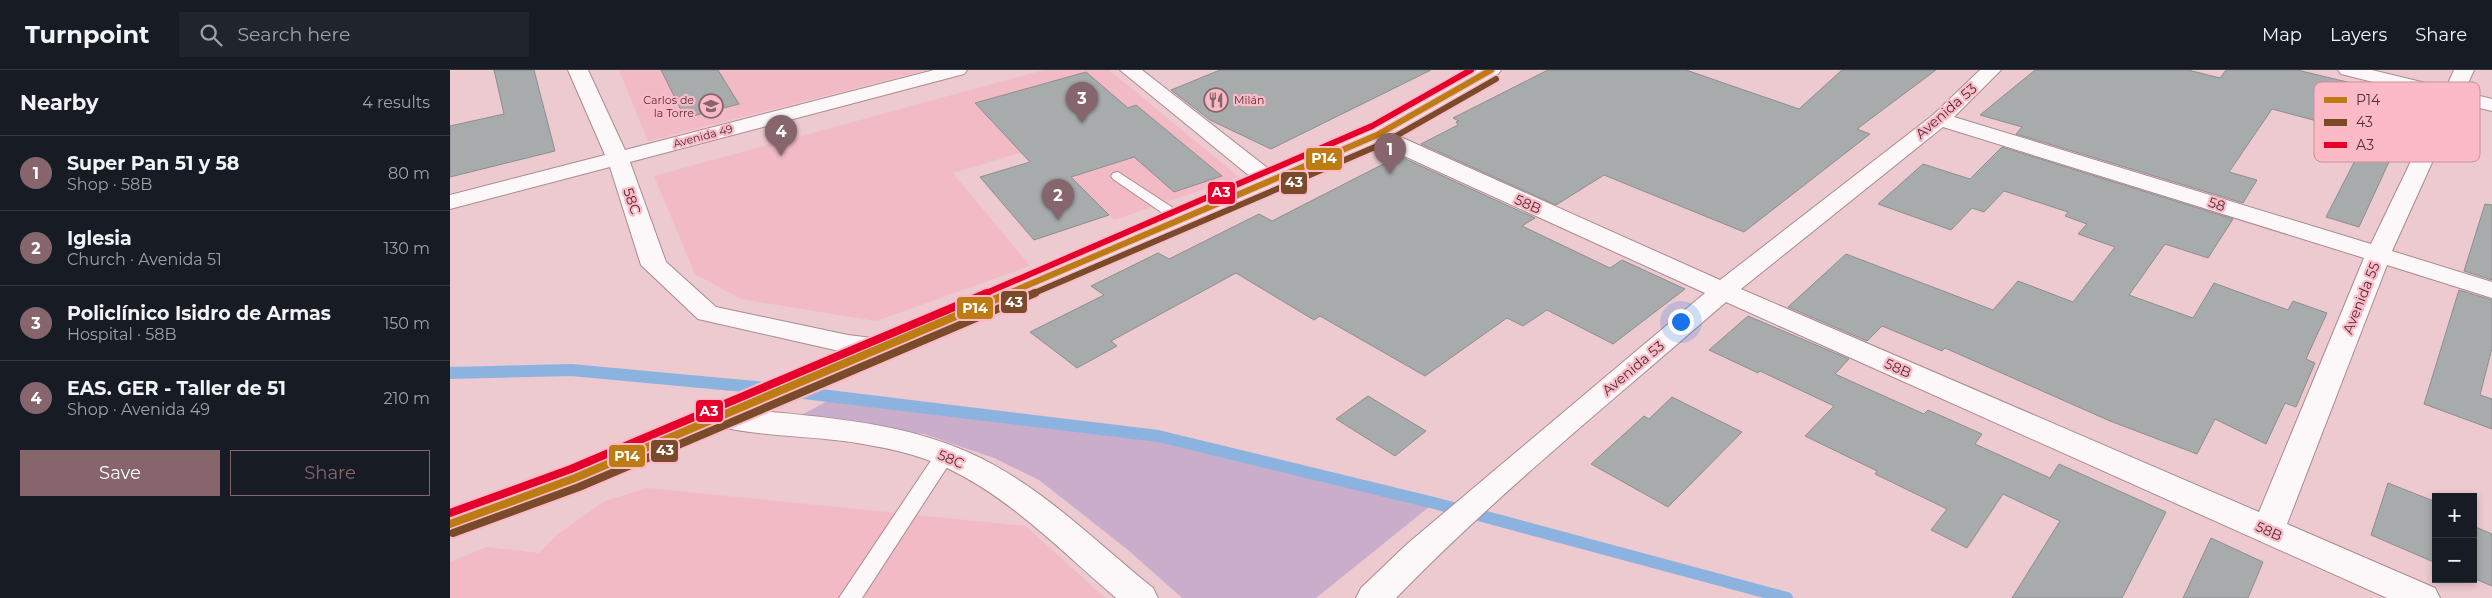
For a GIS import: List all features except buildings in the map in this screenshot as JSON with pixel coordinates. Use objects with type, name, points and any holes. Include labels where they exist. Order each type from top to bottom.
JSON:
[{"type":"street","name":"58C","points":[[578,70],[618,159],[654,265],[707,313],[848,344],[886,347]]},
{"type":"street","name":"Avenida 49","points":[[450,202],[957,70]]},
{"type":"street","points":[[1130,70],[1271,182]]},
{"type":"street","points":[[450,524],[574,478],[839,368],[1271,182],[1377,135],[1491,70]]},
{"type":"street","name":"Avenida 53","points":[[1374,598],[1419,553],[1487,492],[1723,291],[1940,119],[1991,70]]},
{"type":"street","points":[[2348,70],[2396,82]]},
{"type":"street","name":"Avenida 55","points":[[2458,82],[2464,70]]},
{"type":"street","name":"58","points":[[1940,119],[2492,290]]},
{"type":"street","name":"58B","points":[[1377,135],[1723,291],[2422,598]]},
{"type":"street","name":"Avenida 55","points":[[2268,531],[2379,254],[2422,162]]},
{"type":"street","name":"58C","points":[[721,417],[898,441],[945,455],[982,472],[1016,496],[1140,598]]},
{"type":"lane","points":[[1118,176],[1182,220]]},
{"type":"lane","points":[[850,598],[945,455]]},
{"type":"shaded area","name":"Carlos de la Torre","points":[[619,70],[927,70],[648,141]]},
{"type":"shaded area","points":[[1044,70],[1109,70],[1239,177],[1114,220],[1050,155],[1020,153],[953,173],[1030,266],[876,321],[741,299],[695,274],[654,176]]},
{"type":"shaded area","points":[[835,397],[1158,436],[1434,503],[1316,598],[1182,598],[1128,550],[1039,480],[994,458],[924,434],[794,419]]},
{"type":"shaded area","points":[[648,488],[1026,526],[1105,598],[450,598],[450,562],[487,547],[539,553],[558,534],[605,501]]},
{"type":"waterway","points":[[450,373],[571,370],[755,387],[1158,436],[1434,503],[1787,598]]},
{"type":"transit line","name":"A3","points":[[450,513],[571,469],[775,384],[1267,173],[1372,126],[1471,70]]},
{"type":"transit line","name":"P14","points":[[450,524],[575,478],[1271,182],[1377,135],[1491,70]]},
{"type":"transit line","name":"43","points":[[453,533],[579,487],[1275,191],[1382,144],[1496,79]]},
{"type":"place","name":"Milán","points":[[1216,100]]},
{"type":"place","name":"Carlos de la Torre","points":[[711,106]]},
{"type":"place","name":"Policlínico Isidro de Armas","points":[[1082,123]]},
{"type":"place","name":"EAS. GER - Taller de 51","points":[[781,156]]},
{"type":"place","name":"Super Pan 51 y 58","points":[[1390,174]]},
{"type":"place","name":"Iglesia","points":[[1058,220]]}]
